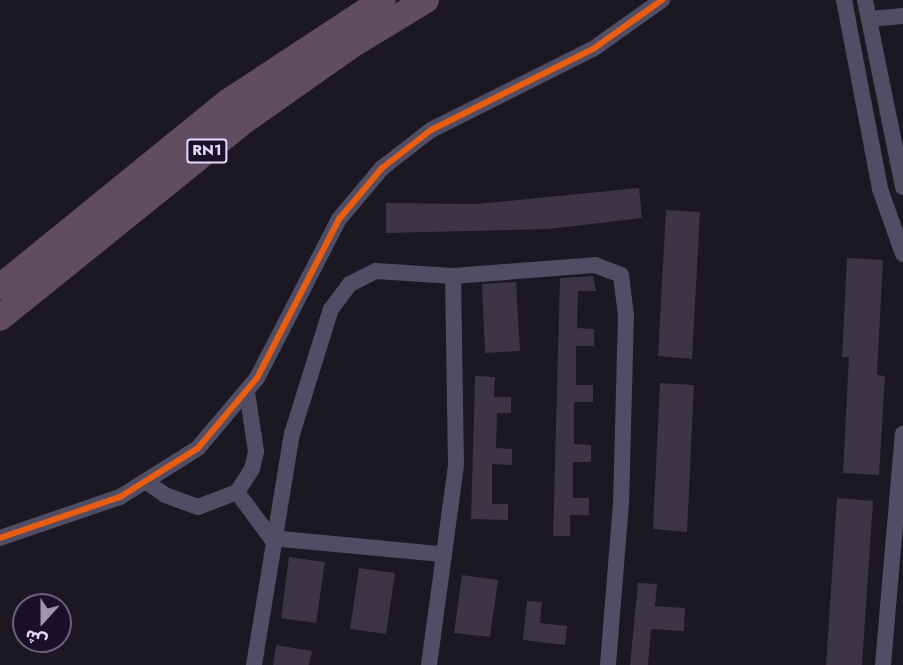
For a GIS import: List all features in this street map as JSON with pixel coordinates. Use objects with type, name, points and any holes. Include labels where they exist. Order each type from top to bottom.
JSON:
[{"type":"highway","name":"RN1","points":[[0,287],[229,101],[383,0]]},
{"type":"highway","name":"RN1","points":[[0,318],[240,124],[349,47],[426,0]]},
{"type":"street","points":[[0,538],[148,483],[198,448],[247,392],[339,219],[382,168],[431,130],[593,49],[662,0]]},
{"type":"street","points":[[844,0],[880,189],[903,254]]},
{"type":"street","points":[[865,0],[903,187]]},
{"type":"street","points":[[869,18],[903,16]]},
{"type":"street","points":[[254,665],[271,538],[302,396],[340,296],[360,276],[376,271],[453,276],[595,265],[621,274],[626,314],[616,595],[608,665]]},
{"type":"street","points":[[429,665],[441,554],[456,466],[453,276]]},
{"type":"street","points":[[148,483],[165,495],[198,507],[237,492],[252,470],[256,451],[247,392]]},
{"type":"street","points":[[883,665],[903,434]]},
{"type":"street","points":[[237,492],[271,538],[441,554]]},
{"type":"building","points":[[639,188],[642,218],[549,229],[386,233],[386,203],[477,204]]},
{"type":"building","points":[[666,210],[700,212],[692,359],[658,356]]},
{"type":"building","points":[[847,258],[883,260],[877,375],[885,376],[879,475],[843,473],[849,357],[842,357]]},
{"type":"building","points":[[593,276],[596,291],[578,291],[577,328],[594,329],[594,346],[576,346],[576,385],[593,385],[593,402],[574,402],[574,444],[591,445],[591,462],[573,462],[573,498],[589,498],[589,515],[570,515],[570,536],[553,536],[560,278]]},
{"type":"building","points":[[516,282],[520,351],[485,353],[482,284]]},
{"type":"building","points":[[475,376],[495,377],[494,397],[511,397],[511,413],[497,413],[496,448],[512,449],[512,465],[492,464],[492,504],[508,504],[508,520],[471,519]]},
{"type":"building","points":[[660,383],[694,385],[687,532],[653,529]]},
{"type":"building","points":[[837,498],[873,501],[862,665],[826,665]]},
{"type":"building","points":[[289,557],[325,562],[316,623],[281,618]]},
{"type":"building","points":[[359,568],[395,573],[386,634],[350,629]]},
{"type":"building","points":[[462,575],[498,580],[490,637],[454,633]]},
{"type":"building","points":[[638,583],[657,584],[655,606],[685,608],[684,631],[651,629],[648,665],[630,665]]},
{"type":"building","points":[[527,601],[542,602],[540,623],[567,626],[565,645],[523,640]]},
{"type":"building","points":[[276,645],[312,651],[309,665],[273,665]]},
{"type":"cycle path","points":[[0,538],[120,497],[198,448],[257,378],[339,219],[382,168],[431,130],[593,49],[662,0]]}]
